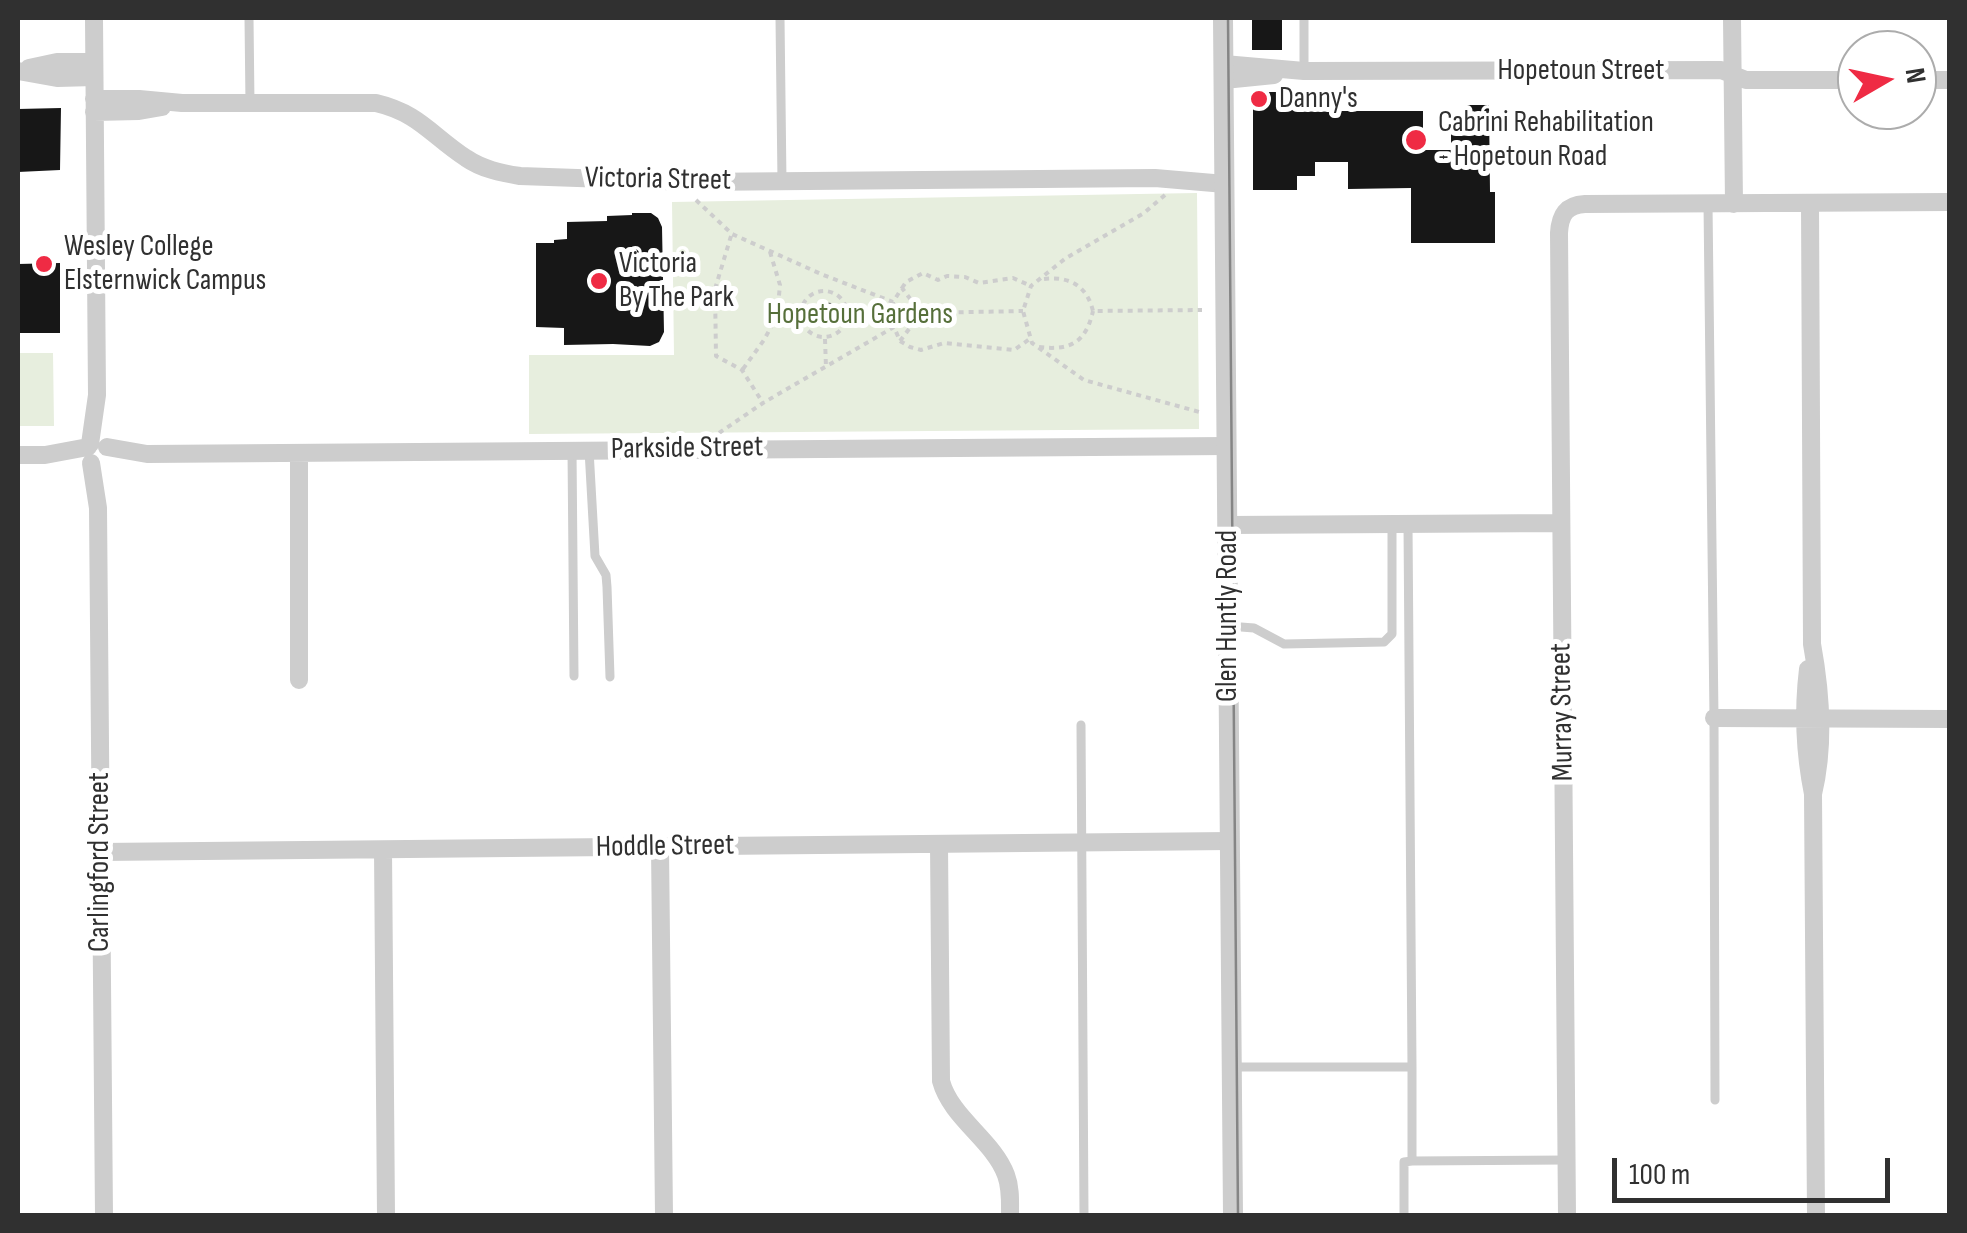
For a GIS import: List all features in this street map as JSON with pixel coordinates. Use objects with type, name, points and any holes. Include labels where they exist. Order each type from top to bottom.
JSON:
[{"type":"street","name":"Carlingford Street","points":[[94,18],[104,1216]]},
{"type":"street","name":"Glen Huntly Road","points":[[1223,18],[1233,1216]]},
{"type":"street","points":[[1732,18],[1734,204]]},
{"type":"street","points":[[18,71],[57,78],[94,69]]},
{"type":"street","name":"Hopetoun Street","points":[[1224,72],[1721,70],[1752,80],[1837,80]]},
{"type":"street","name":"Victoria Street","points":[[94,105],[138,111],[182,103],[358,102],[391,106],[421,122],[479,166],[520,176],[692,182],[1162,185],[1225,177]]},
{"type":"street","points":[[1708,204],[1950,202]]},
{"type":"street","points":[[1810,203],[1812,644],[1807,674],[1819,768],[1814,794],[1816,1216]]},
{"type":"street","name":"Murray Street","points":[[1567,1216],[1559,233],[1562,216],[1577,205],[1708,204]]},
{"type":"street","name":"Parkside Street","points":[[18,455],[1227,446]]},
{"type":"street","points":[[298,680],[299,453]]},
{"type":"street","points":[[1228,524],[1561,523]]},
{"type":"street","points":[[1714,718],[1950,719]]},
{"type":"street","name":"Hoddle Street","points":[[100,852],[1230,841]]},
{"type":"street","points":[[939,844],[942,1087],[1004,1170],[1010,1191],[1010,1216]]},
{"type":"street","points":[[660,847],[664,1216]]},
{"type":"street","points":[[384,850],[386,1216]]},
{"type":"lane","points":[[250,18],[250,104]]},
{"type":"lane","points":[[780,18],[782,182]]},
{"type":"lane","points":[[1304,18],[1304,71]]},
{"type":"lane","points":[[1708,204],[1715,1100]]},
{"type":"lane","points":[[574,676],[580,450]]},
{"type":"lane","points":[[580,450],[596,556],[606,575],[610,677]]},
{"type":"lane","points":[[1228,626],[1254,628],[1284,644],[1384,642],[1392,634],[1400,524]]},
{"type":"lane","points":[[1400,524],[1412,1162]]},
{"type":"lane","points":[[1082,725],[1084,1216]]},
{"type":"lane","points":[[1232,1066],[1412,1067]]},
{"type":"lane","points":[[1404,1216],[1404,1162],[1567,1160]]},
{"type":"path","points":[[1162,185],[1162,199],[1144,213],[1066,258],[1032,286],[1023,311],[1032,343],[1084,380],[1203,413]]},
{"type":"path","points":[[695,198],[732,234],[893,302]]},
{"type":"path","points":[[732,234],[715,288],[716,356],[742,370],[764,402]]},
{"type":"path","points":[[742,370],[777,316],[780,286],[770,251]]},
{"type":"path","points":[[1031,338],[1014,350],[944,344],[921,350],[900,341],[894,327],[893,302],[906,282],[924,273],[938,280],[946,276],[965,277],[979,284],[1013,278],[1032,286]]},
{"type":"path","points":[[821,274],[822,290]]},
{"type":"path","points":[[1039,347],[1074,344],[1084,334],[1094,310],[1090,296],[1081,286],[1067,280],[1040,279]]},
{"type":"path","points":[[902,288],[921,313]]},
{"type":"path","points":[[822,290],[840,296],[848,313],[842,331],[826,339],[806,332],[799,314],[806,297],[822,290]]},
{"type":"path","points":[[1094,310],[1202,310]]},
{"type":"path","points":[[921,313],[1023,311]]},
{"type":"path","points":[[900,341],[921,313]]},
{"type":"path","points":[[777,316],[799,314]]},
{"type":"path","points":[[716,436],[764,402],[894,327]]},
{"type":"path","points":[[826,339],[826,368]]},
{"type":"green space","name":"Hopetoun Gardens","points":[[1197,193],[1199,429],[529,434],[529,355],[674,355],[672,202]]},
{"type":"green space","points":[[18,353],[53,353],[54,426],[18,426]]},
{"type":"building","points":[[1252,18],[1282,18],[1282,50],[1252,50]]},
{"type":"building","name":"Cabrini Rehabilitation - Hopetoun Road","points":[[1253,92],[1329,92],[1329,111],[1423,111],[1423,150],[1451,150],[1451,132],[1468,132],[1467,105],[1489,105],[1495,243],[1411,243],[1411,188],[1348,189],[1348,162],[1315,162],[1315,176],[1297,176],[1297,190],[1253,190]]},
{"type":"building","points":[[61,108],[60,170],[18,172],[18,109]]},
{"type":"building","name":"Victoria By The Park","points":[[651,213],[662,227],[664,332],[659,342],[650,346],[564,345],[564,328],[536,327],[536,243],[567,239],[567,222],[607,221],[607,216]]},
{"type":"building","points":[[60,263],[60,333],[18,333],[18,264]]},
{"type":"building","points":[[821,302],[831,303],[837,312],[833,322],[824,325],[815,320],[813,309]]},
{"type":"tram line","points":[[1228,18],[1238,1216]]},
{"type":"place","name":"Danny's","points":[[1259,99]]},
{"type":"place","name":"Cabrini Rehabilitation - Hopetoun Road","points":[[1416,140]]},
{"type":"place","name":"Wesley College Elsternwick Campus","points":[[44,264]]},
{"type":"place","name":"Victoria By The Park","points":[[599,281]]}]
